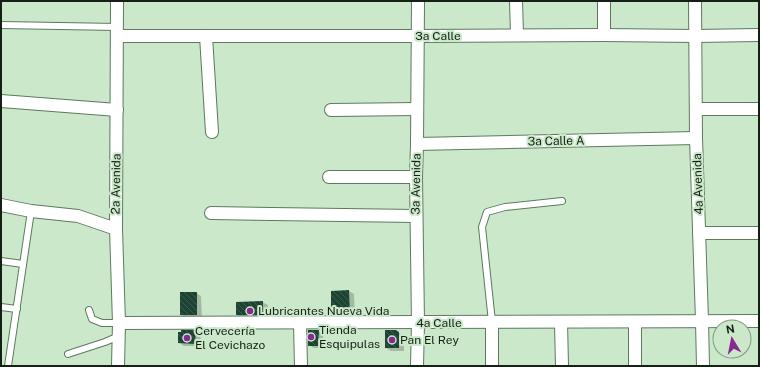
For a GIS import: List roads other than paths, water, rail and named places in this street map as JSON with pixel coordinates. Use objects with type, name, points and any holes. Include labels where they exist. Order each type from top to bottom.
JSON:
[{"type":"street","name":"2a Avenida","points":[[117,1],[116,230],[119,324],[118,366]]},
{"type":"street","name":"3a Avenida","points":[[417,366],[418,323],[416,177],[418,1]]},
{"type":"street","points":[[516,1],[517,35]]},
{"type":"street","points":[[604,1],[604,34]]},
{"type":"street","name":"4a Avenida","points":[[695,1],[696,138],[703,366]]},
{"type":"street","name":"3a Calle","points":[[118,31],[206,36],[604,34],[695,36],[759,35]]},
{"type":"street","points":[[206,36],[212,132]]},
{"type":"street","points":[[1,102],[117,110]]},
{"type":"street","points":[[331,110],[417,109]]},
{"type":"street","points":[[696,109],[759,109]]},
{"type":"street","name":"3a Calle A","points":[[417,144],[696,138]]},
{"type":"street","points":[[330,177],[416,177]]},
{"type":"street","points":[[1,205],[30,211],[78,216],[116,230]]},
{"type":"street","points":[[211,212],[416,216]]},
{"type":"street","points":[[699,233],[759,233]]},
{"type":"street","name":"4a Calle","points":[[119,324],[759,321]]},
{"type":"street","points":[[492,322],[492,366]]},
{"type":"street","points":[[561,322],[562,366]]},
{"type":"street","points":[[634,366],[635,322]]},
{"type":"street","points":[[300,323],[301,366]]},
{"type":"lane","points":[[1,25],[118,31]]},
{"type":"lane","points":[[492,322],[482,227],[487,212],[505,207],[562,200]]},
{"type":"lane","points":[[8,366],[30,211]]},
{"type":"lane","points":[[1,261],[23,264]]},
{"type":"lane","points":[[1,307],[16,309]]},
{"type":"lane","points":[[89,310],[92,319],[102,323],[119,324]]},
{"type":"lane","points":[[68,354],[119,336]]},
{"type":"place","name":"Lubricantes Nueva Vida","points":[[250,311]]},
{"type":"place","name":"Tienda Esquipulas","points":[[311,337]]},
{"type":"place","name":"Cervecería El Cevichazo","points":[[187,338]]},
{"type":"place","name":"Pan El Rey","points":[[392,340]]}]
